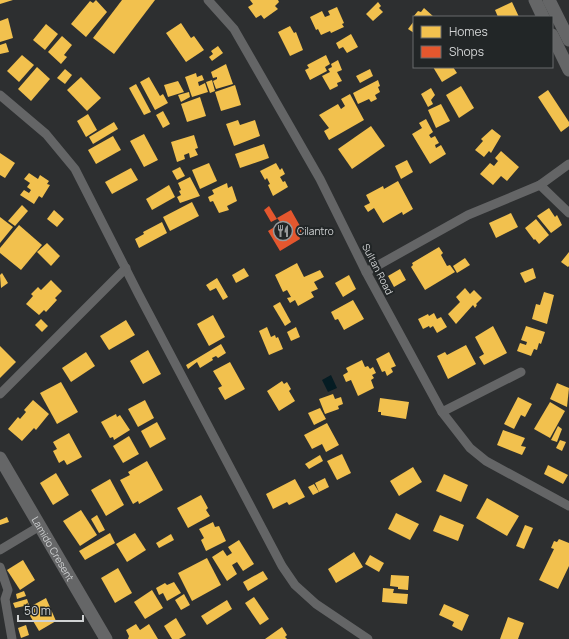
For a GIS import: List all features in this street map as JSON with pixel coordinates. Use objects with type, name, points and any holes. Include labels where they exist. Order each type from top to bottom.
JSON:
[{"type":"street","name":"Sultan Road","points":[[208,0],[234,29],[320,179],[366,272],[442,412],[470,448],[486,461],[569,506]]},
{"type":"street","points":[[535,0],[543,16]]},
{"type":"street","points":[[549,0],[569,40]]},
{"type":"street","points":[[553,37],[569,70]]},
{"type":"street","points":[[0,95],[46,134],[75,169],[282,566],[295,584],[316,604],[365,638]]},
{"type":"street","points":[[366,272],[468,215],[540,185],[569,164]]},
{"type":"street","points":[[540,185],[569,212]]},
{"type":"street","points":[[0,394],[126,268]]},
{"type":"street","points":[[442,412],[521,372]]},
{"type":"street","name":"Lamido Cresent","points":[[0,458],[106,639]]},
{"type":"street","points":[[0,550],[40,526]]},
{"type":"street","points":[[0,567],[8,590],[3,600],[12,639]]},
{"type":"water","points":[[331,375],[337,388],[328,392],[322,380]]},
{"type":"building: Homes","points":[[0,0],[13,0],[0,4]]},
{"type":"building: Homes","points":[[96,0],[107,12],[86,37],[71,24],[90,1],[93,3]]},
{"type":"building: Homes","points":[[122,0],[155,0],[114,54],[93,38]]},
{"type":"building: Homes","points":[[250,0],[278,0],[279,2],[275,6],[278,9],[264,19],[261,15],[256,18],[248,7],[253,4]]},
{"type":"building: Homes","points":[[378,2],[381,6],[379,8],[383,12],[373,21],[366,14]]},
{"type":"building: Homes","points":[[512,2],[519,16],[498,16],[495,10]]},
{"type":"building: Homes","points":[[337,7],[344,23],[342,24],[344,27],[331,33],[330,31],[321,35],[318,29],[316,30],[310,17],[322,11],[325,17],[330,15],[328,11]]},
{"type":"building: Homes","points":[[424,8],[433,16],[414,16],[418,11],[421,12]]},
{"type":"building: Homes","points":[[8,18],[13,38],[0,42],[0,21]]},
{"type":"building: Homes","points":[[413,22],[413,32],[408,29]]},
{"type":"building: Homes","points":[[181,23],[191,38],[194,36],[204,50],[186,62],[166,33]]},
{"type":"building: Homes","points":[[46,24],[58,34],[45,50],[33,40]]},
{"type":"building: Homes","points":[[290,26],[294,33],[296,32],[303,50],[290,56],[278,32]]},
{"type":"building: Homes","points":[[351,34],[358,47],[347,53],[343,47],[339,49],[336,43]]},
{"type":"building: Homes","points":[[62,36],[72,45],[64,55],[67,57],[61,64],[48,52]]},
{"type":"building: Homes","points":[[6,43],[9,52],[0,54],[0,45]]},
{"type":"building: Homes","points":[[218,46],[223,53],[212,61],[209,57],[213,54],[211,51]]},
{"type":"building: Homes","points":[[22,55],[34,65],[19,82],[7,71]]},
{"type":"building: Homes","points":[[326,55],[330,64],[325,67],[327,71],[310,80],[305,70],[309,68],[307,65]]},
{"type":"building: Homes","points":[[338,60],[342,70],[337,72],[342,81],[337,83],[338,86],[330,90],[322,76],[330,72],[328,69],[332,67],[331,64]]},
{"type":"building: Homes","points":[[226,64],[233,84],[216,89],[213,81],[217,79],[217,77],[213,78],[211,72]]},
{"type":"building: Homes","points":[[37,67],[50,79],[31,101],[18,89]]},
{"type":"building: Homes","points":[[434,68],[454,68],[457,73],[442,82]]},
{"type":"building: Homes","points":[[65,69],[72,75],[65,84],[57,78]]},
{"type":"building: Homes","points":[[370,69],[373,76],[360,83],[356,76]]},
{"type":"building: Homes","points":[[196,73],[197,77],[202,75],[204,80],[198,82],[199,86],[205,83],[208,92],[192,97],[185,77]]},
{"type":"building: Homes","points":[[81,77],[101,98],[87,111],[67,90]]},
{"type":"building: Homes","points":[[149,77],[160,96],[163,94],[168,103],[155,110],[140,82]]},
{"type":"building: Homes","points":[[212,80],[215,91],[210,93],[206,82]]},
{"type":"building: Homes","points":[[378,80],[380,92],[375,95],[377,99],[371,102],[369,99],[358,104],[353,93]]},
{"type":"building: Homes","points":[[178,81],[184,92],[168,97],[164,85]]},
{"type":"building: Homes","points":[[136,84],[151,112],[144,115],[129,88]]},
{"type":"building: Homes","points":[[235,85],[241,105],[221,111],[215,92]]},
{"type":"building: Homes","points":[[461,86],[474,108],[459,118],[446,95]]},
{"type":"building: Homes","points":[[431,88],[435,95],[431,100],[433,104],[428,107],[421,94]]},
{"type":"building: Homes","points":[[548,90],[569,122],[569,126],[561,132],[538,97]]},
{"type":"building: Homes","points":[[189,92],[190,97],[181,102],[178,95]]},
{"type":"building: Homes","points":[[350,94],[364,120],[329,140],[324,131],[329,128],[319,115],[338,104],[341,109],[345,106],[341,99]]},
{"type":"building: Homes","points":[[200,97],[206,116],[187,122],[181,104]]},
{"type":"building: Homes","points":[[441,104],[450,121],[436,128],[428,110]]},
{"type":"building: Homes","points":[[163,111],[170,124],[163,128],[156,115]]},
{"type":"building: Homes","points":[[88,114],[97,130],[86,137],[77,121]]},
{"type":"building: Homes","points":[[426,119],[433,132],[429,135],[431,138],[435,136],[439,143],[435,145],[436,148],[441,145],[446,154],[430,164],[412,134],[422,128],[419,123]]},
{"type":"building: Homes","points":[[238,120],[240,125],[255,120],[260,136],[234,146],[226,124]]},
{"type":"building: Homes","points":[[114,122],[118,129],[93,144],[89,137]]},
{"type":"building: Homes","points":[[371,126],[385,146],[352,169],[338,149]]},
{"type":"building: Homes","points":[[492,129],[501,136],[491,153],[489,151],[484,157],[475,150],[483,141],[481,139]]},
{"type":"building: Homes","points":[[144,134],[158,160],[144,167],[130,141]]},
{"type":"building: Homes","points":[[194,135],[198,148],[195,149],[198,155],[190,158],[189,153],[184,155],[185,159],[177,162],[171,142]]},
{"type":"building: Homes","points":[[113,136],[121,150],[96,164],[88,150]]},
{"type":"building: Homes","points":[[264,144],[269,158],[240,168],[235,154]]},
{"type":"building: Homes","points":[[501,151],[519,167],[507,181],[501,176],[493,185],[480,174],[490,163],[494,166],[498,161],[495,158]]},
{"type":"building: Homes","points":[[0,153],[15,163],[5,178],[0,175]]},
{"type":"building: Homes","points":[[407,160],[413,172],[401,179],[395,166]]},
{"type":"building: Homes","points":[[209,163],[217,181],[200,189],[192,170]]},
{"type":"building: Homes","points":[[276,163],[280,170],[282,168],[285,174],[280,177],[283,182],[285,181],[288,187],[273,196],[268,185],[270,184],[267,178],[265,180],[260,171]]},
{"type":"building: Homes","points":[[180,167],[185,176],[177,180],[172,171]]},
{"type":"building: Homes","points":[[131,168],[138,180],[112,194],[105,182]]},
{"type":"building: Homes","points":[[29,173],[38,179],[40,175],[49,181],[47,184],[50,185],[42,198],[39,196],[34,204],[20,195],[24,190],[29,193],[31,190],[27,187],[30,183],[24,179]]},
{"type":"building: Homes","points":[[190,177],[200,196],[180,203],[177,197],[181,195],[179,191],[181,190],[178,183]]},
{"type":"building: Homes","points":[[398,181],[413,209],[403,215],[402,212],[383,223],[374,208],[368,212],[364,206],[370,203],[366,195],[383,186],[384,189]]},
{"type":"building: Homes","points":[[227,183],[228,188],[232,186],[237,201],[227,206],[229,210],[219,213],[213,201],[210,202],[208,197],[214,194],[212,190]]},
{"type":"building: Homes","points":[[169,185],[175,197],[152,210],[146,199]]},
{"type":"building: Homes","points":[[192,202],[199,216],[170,231],[163,217]]},
{"type":"building: Homes","points":[[22,205],[28,211],[15,226],[8,221]]},
{"type":"building: Homes","points":[[549,208],[555,217],[557,215],[562,225],[551,233],[537,216]]},
{"type":"building: Homes","points":[[54,210],[64,219],[57,227],[47,219]]},
{"type":"building: Homes","points":[[511,213],[518,227],[496,238],[489,223]]},
{"type":"building: Homes","points":[[0,217],[13,227],[0,243]]},
{"type":"building: Homes","points":[[536,219],[549,235],[539,244],[525,228]]},
{"type":"building: Homes","points":[[162,222],[167,233],[139,248],[135,239],[144,234],[143,232]]},
{"type":"building: Homes","points":[[19,225],[42,245],[21,270],[0,253],[0,248]]},
{"type":"building: Homes","points":[[329,228],[332,233],[327,236],[324,231]]},
{"type":"building: Homes","points":[[47,243],[60,256],[51,266],[37,252]]},
{"type":"building: Homes","points":[[439,247],[443,253],[441,255],[447,266],[450,265],[455,272],[425,290],[411,267],[413,265],[412,263]]},
{"type":"building: Homes","points":[[569,252],[569,266],[568,267],[561,262]]},
{"type":"building: Homes","points":[[465,258],[470,265],[457,273],[453,266]]},
{"type":"building: Homes","points":[[297,263],[304,277],[320,270],[324,277],[314,282],[318,289],[311,292],[314,297],[298,306],[295,300],[290,303],[287,298],[291,297],[287,290],[283,292],[275,275]]},
{"type":"building: Homes","points":[[244,268],[249,276],[236,283],[232,275]]},
{"type":"building: Homes","points":[[533,268],[536,278],[525,283],[520,273]]},
{"type":"building: Homes","points":[[400,269],[406,280],[394,287],[388,276]]},
{"type":"building: Homes","points":[[2,273],[8,283],[1,288],[0,275]]},
{"type":"building: Homes","points":[[349,275],[356,289],[343,297],[335,283]]},
{"type":"building: Homes","points":[[217,278],[228,297],[223,300],[216,288],[210,291],[206,285]]},
{"type":"building: Homes","points":[[51,280],[62,291],[55,298],[57,300],[46,312],[44,310],[39,315],[26,304],[33,296],[31,294],[38,287],[41,290]]},
{"type":"building: Homes","points":[[465,288],[470,294],[474,290],[482,298],[476,304],[477,305],[475,308],[473,305],[456,324],[448,314],[460,302],[456,297]]},
{"type":"building: Homes","points":[[544,292],[554,295],[547,324],[532,319],[536,304],[540,305]]},
{"type":"building: Homes","points":[[353,300],[364,319],[344,330],[338,319],[335,320],[331,312]]},
{"type":"building: Homes","points":[[280,302],[291,322],[285,326],[273,306]]},
{"type":"building: Homes","points":[[434,313],[437,319],[441,317],[447,327],[437,333],[433,326],[423,329],[418,319]]},
{"type":"building: Homes","points":[[213,315],[225,337],[209,346],[197,324]]},
{"type":"building: Homes","points":[[41,319],[48,326],[42,332],[35,325]]},
{"type":"building: Homes","points":[[126,320],[135,335],[109,350],[100,336]]},
{"type":"building: Homes","points":[[493,326],[507,353],[484,365],[479,357],[484,354],[475,337]]},
{"type":"building: Homes","points":[[526,326],[545,332],[541,344],[539,343],[537,350],[534,349],[531,356],[517,351],[520,343],[526,345],[527,342],[521,340]]},
{"type":"building: Homes","points":[[267,327],[271,337],[275,335],[276,338],[278,337],[283,349],[269,355],[259,331]]},
{"type":"building: Homes","points":[[296,327],[300,337],[291,341],[287,332]]},
{"type":"building: Homes","points":[[221,344],[226,353],[218,358],[216,356],[212,358],[213,360],[200,368],[197,362],[188,369],[186,365]]},
{"type":"building: Homes","points":[[466,345],[476,364],[448,379],[437,356],[445,352],[447,355]]},
{"type":"building: Homes","points":[[0,346],[16,362],[0,378]]},
{"type":"building: Homes","points":[[148,350],[161,374],[143,384],[130,361]]},
{"type":"building: Homes","points":[[86,352],[95,366],[71,382],[62,368]]},
{"type":"building: Homes","points":[[389,352],[396,366],[391,368],[393,372],[387,376],[385,371],[382,372],[376,359]]},
{"type":"building: Homes","points":[[362,360],[365,367],[368,366],[370,369],[373,367],[376,373],[372,375],[374,378],[371,380],[374,388],[358,396],[351,380],[346,382],[343,375],[348,372],[346,368]]},
{"type":"building: Homes","points":[[230,362],[245,389],[225,400],[218,388],[222,386],[213,371]]},
{"type":"building: Homes","points":[[282,381],[284,384],[287,382],[291,389],[289,391],[295,401],[279,411],[267,391]]},
{"type":"building: Homes","points":[[61,382],[78,412],[57,424],[40,393]]},
{"type":"building: Homes","points":[[557,383],[569,388],[567,407],[550,399]]},
{"type":"building: Homes","points":[[333,394],[335,399],[341,397],[343,404],[338,406],[339,409],[325,414],[319,399]]},
{"type":"building: Homes","points":[[518,397],[532,404],[525,417],[521,415],[514,429],[504,424]]},
{"type":"building: Homes","points":[[380,398],[409,402],[406,419],[381,415],[381,412],[378,412]]},
{"type":"building: Homes","points":[[33,400],[49,414],[36,430],[34,428],[22,441],[8,429],[18,417],[20,419],[26,412],[24,410]]},
{"type":"building: Homes","points":[[145,400],[154,418],[138,427],[128,409]]},
{"type":"building: Homes","points":[[550,402],[565,411],[550,438],[534,429]]},
{"type":"building: Homes","points":[[320,408],[326,419],[314,425],[308,413]]},
{"type":"building: Homes","points":[[116,414],[117,417],[120,415],[130,430],[114,440],[113,437],[110,438],[101,422]]},
{"type":"building: Homes","points":[[157,422],[166,439],[150,448],[141,431]]},
{"type":"building: Homes","points":[[327,423],[339,445],[326,452],[322,444],[312,449],[304,435]]},
{"type":"building: Homes","points":[[558,426],[562,429],[557,442],[551,440]]},
{"type":"building: Homes","points":[[503,430],[525,438],[521,446],[526,447],[522,455],[497,445]]},
{"type":"building: Homes","points":[[69,433],[82,457],[67,465],[64,460],[59,463],[53,451],[57,449],[53,442]]},
{"type":"building: Homes","points":[[129,436],[139,454],[123,463],[113,446]]},
{"type":"building: Homes","points":[[560,440],[566,442],[562,451],[556,448]]},
{"type":"building: Homes","points":[[342,454],[351,473],[337,480],[327,461]]},
{"type":"building: Homes","points":[[320,455],[323,461],[309,469],[305,464]]},
{"type":"building: Homes","points":[[147,461],[163,490],[139,504],[138,501],[133,504],[120,480],[130,475],[128,472]]},
{"type":"building: Homes","points":[[548,465],[568,475],[563,484],[544,474]]},
{"type":"building: Homes","points":[[413,467],[422,482],[399,496],[390,481]]},
{"type":"building: Homes","points":[[56,473],[69,495],[53,505],[40,483]]},
{"type":"building: Homes","points":[[444,474],[468,485],[461,502],[436,491]]},
{"type":"building: Homes","points":[[325,478],[329,487],[319,492],[315,483]]},
{"type":"building: Homes","points":[[110,479],[124,505],[106,516],[91,490]]},
{"type":"building: Homes","points":[[295,479],[305,497],[289,505],[287,502],[273,509],[266,494]]},
{"type":"building: Homes","points":[[314,484],[319,492],[313,495],[308,487]]},
{"type":"building: Homes","points":[[201,495],[208,508],[206,510],[210,516],[188,528],[177,508]]},
{"type":"building: Homes","points":[[487,498],[519,516],[507,536],[476,518]]},
{"type":"building: Homes","points":[[81,510],[97,535],[80,546],[63,521]]},
{"type":"building: Homes","points":[[396,513],[419,524],[410,540],[388,529]]},
{"type":"building: Homes","points":[[97,515],[105,530],[99,533],[91,519]]},
{"type":"building: Homes","points":[[440,515],[464,525],[458,541],[433,531]]},
{"type":"building: Homes","points":[[7,517],[9,522],[0,525],[0,520]]},
{"type":"building: Homes","points":[[213,522],[215,527],[219,526],[226,541],[206,551],[201,540],[204,538],[199,529]]},
{"type":"building: Homes","points":[[525,525],[533,528],[524,549],[516,546]]},
{"type":"building: Homes","points":[[110,533],[115,543],[85,560],[79,551]]},
{"type":"building: Homes","points":[[135,533],[146,550],[127,562],[116,544]]},
{"type":"building: Homes","points":[[171,534],[174,540],[159,548],[156,543]]},
{"type":"building: Homes","points":[[559,539],[569,543],[569,566],[558,589],[539,580],[554,549],[551,548],[554,541],[557,542]]},
{"type":"building: Homes","points":[[239,540],[254,564],[243,571],[237,562],[232,565],[237,574],[227,581],[212,557],[223,550],[227,556],[232,553],[228,547]]},
{"type":"building: Homes","points":[[354,552],[363,567],[336,583],[328,569]]},
{"type":"building: Homes","points":[[370,555],[384,563],[379,572],[365,564]]},
{"type":"building: Homes","points":[[207,558],[221,585],[192,601],[178,573]]},
{"type":"building: Homes","points":[[23,560],[35,580],[20,590],[7,570]]},
{"type":"building: Homes","points":[[118,568],[132,593],[115,603],[101,578]]},
{"type":"building: Homes","points":[[263,571],[268,579],[248,591],[243,582]]},
{"type":"building: Homes","points":[[391,575],[409,576],[408,590],[390,586]]},
{"type":"building: Homes","points":[[174,582],[181,593],[167,601],[163,593],[159,595],[156,588],[165,583],[167,585]]},
{"type":"building: Homes","points":[[383,588],[394,589],[393,593],[408,594],[407,604],[382,602]]},
{"type":"building: Homes","points":[[152,590],[163,608],[145,619],[134,602]]},
{"type":"building: Homes","points":[[24,591],[26,596],[17,599],[16,594]]},
{"type":"building: Homes","points":[[184,594],[190,605],[181,610],[175,600]]},
{"type":"building: Homes","points":[[254,597],[269,619],[260,625],[245,603]]},
{"type":"building: Homes","points":[[46,598],[56,621],[39,631],[26,609]]},
{"type":"building: Homes","points":[[27,599],[29,605],[15,608],[13,603]]},
{"type":"building: Homes","points":[[227,600],[232,609],[207,625],[201,616]]},
{"type":"building: Homes","points":[[444,604],[469,615],[462,631],[452,626],[454,622],[439,615]]},
{"type":"building: Homes","points":[[508,617],[524,623],[518,639],[500,639]]},
{"type":"building: Homes","points":[[176,618],[186,635],[179,639],[172,639],[164,626]]},
{"type":"building: Homes","points":[[136,624],[140,630],[149,624],[158,639],[128,639],[129,636],[126,630]]},
{"type":"building: Homes","points":[[26,625],[29,635],[21,638],[18,628]]},
{"type":"building: Homes","points":[[282,627],[287,635],[285,637],[287,639],[265,639]]},
{"type":"building: Shops","points":[[269,206],[277,219],[271,222],[264,210]]},
{"type":"building: Shops","points":[[291,210],[304,233],[299,236],[300,239],[280,251],[268,231],[281,223],[277,218]]},
{"type":"place","name":"Cilantro","points":[[283,231]]}]
